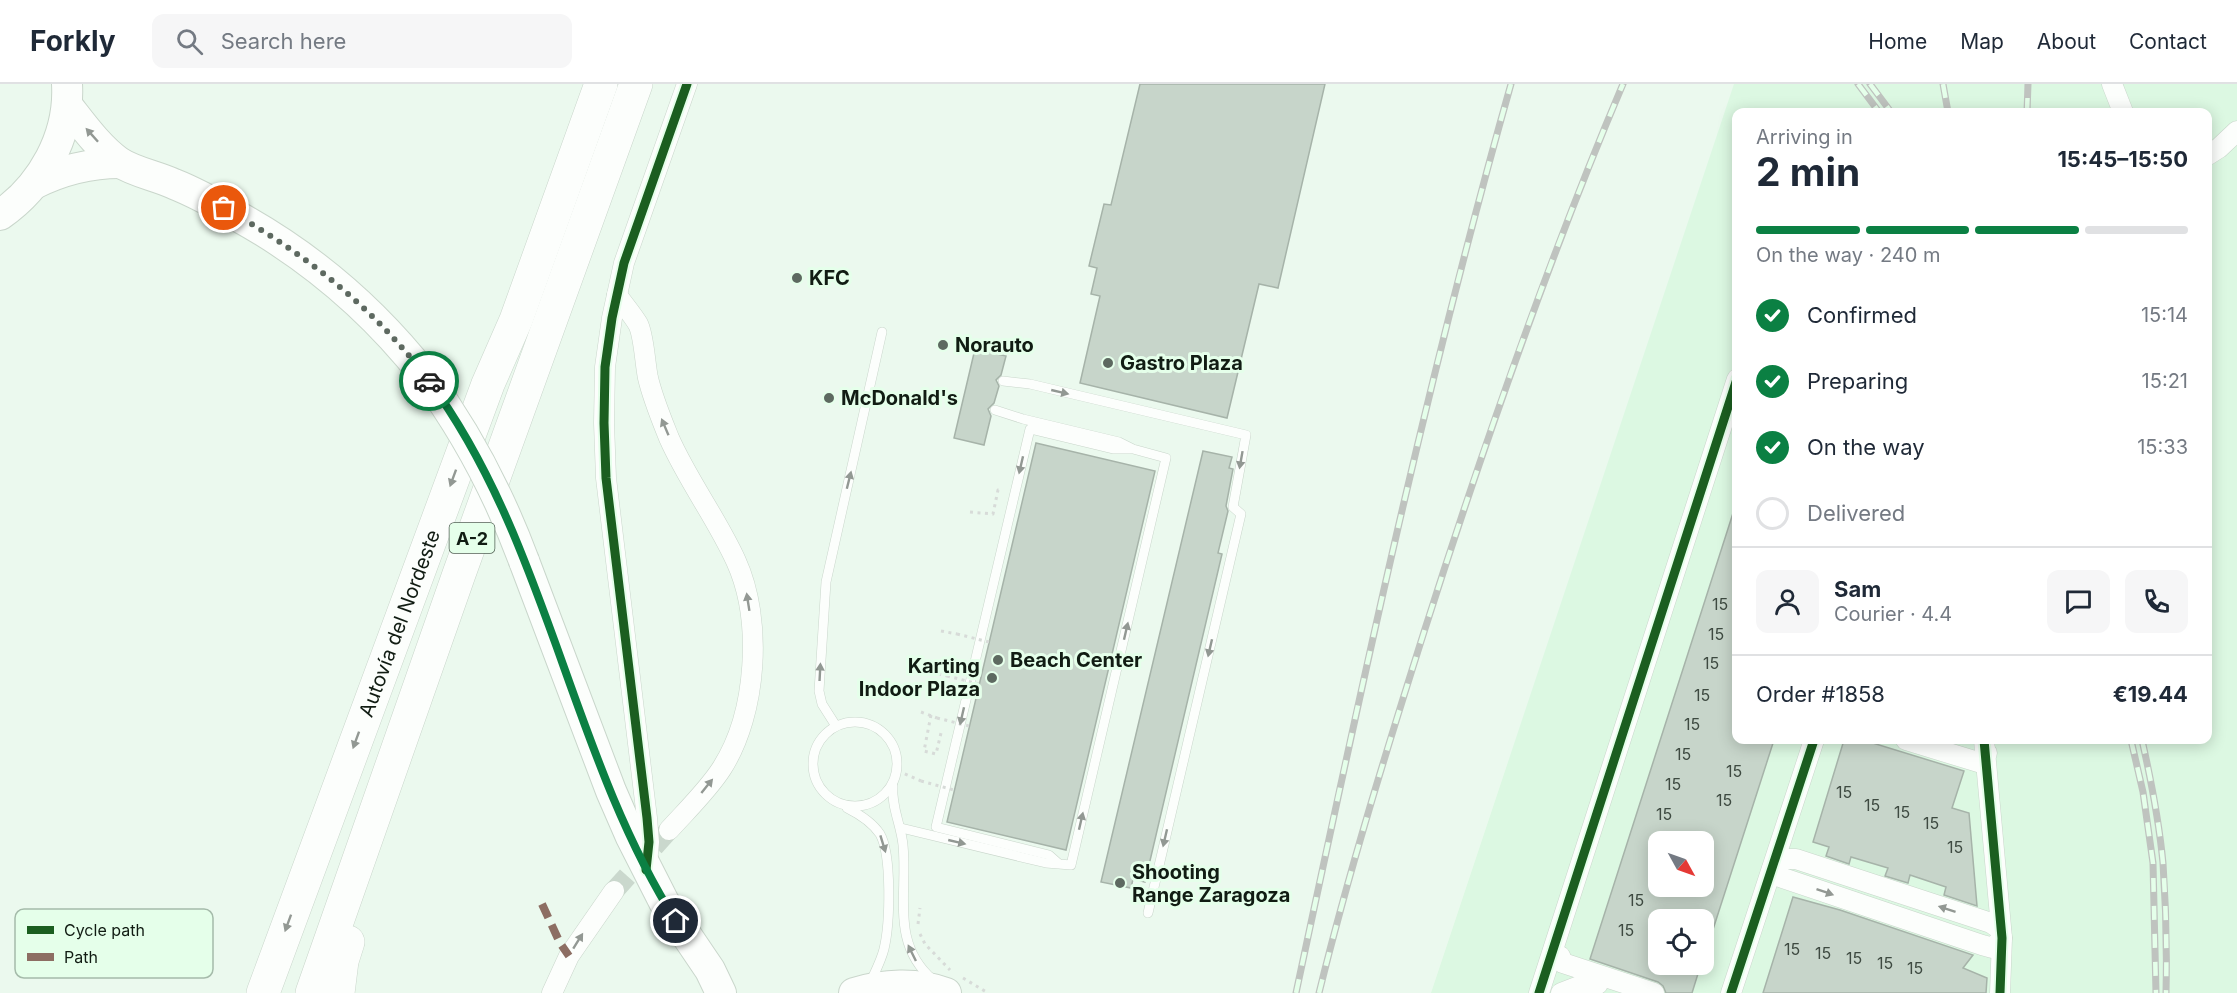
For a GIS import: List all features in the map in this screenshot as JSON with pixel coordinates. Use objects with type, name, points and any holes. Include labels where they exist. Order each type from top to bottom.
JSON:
[{"type":"highway","points":[[488,384],[500,315],[578,84]]},
{"type":"highway","name":"Autovía del Nordeste","points":[[262,993],[488,384],[516,320],[601,84]]},
{"type":"highway","name":"Autovía del Nordeste","points":[[312,993],[459,574],[636,84]]},
{"type":"highway","points":[[338,993],[342,961],[367,878],[616,185],[642,84]]},
{"type":"main road","points":[[67,94],[96,140],[120,163],[207,199],[305,259],[371,316],[410,356],[425,376],[462,429],[484,469],[524,561],[611,791],[646,870],[670,912],[716,982],[740,993]]},
{"type":"main road","points":[[0,215],[17,202],[44,170],[56,147],[67,94]]},
{"type":"main road","points":[[34,184],[73,168],[120,163]]},
{"type":"main road","points":[[861,991],[892,985],[916,986],[946,993]]},
{"type":"street","points":[[646,870],[649,842],[647,818],[606,478],[605,367],[624,263],[687,84]]},
{"type":"street","points":[[2112,84],[2121,108]]},
{"type":"street","points":[[2212,152],[2237,131]]},
{"type":"street","points":[[617,295],[639,326],[648,378],[670,439],[738,564],[748,597],[753,646],[745,714],[736,739],[722,768],[669,830]]},
{"type":"street","points":[[1548,993],[1555,964],[1732,396]]},
{"type":"street","points":[[1539,993],[1555,964],[1732,420]]},
{"type":"street","points":[[1743,993],[1813,744]]},
{"type":"street","points":[[1731,993],[1823,744]]},
{"type":"street","points":[[1949,744],[1981,747],[2000,993]]},
{"type":"street","points":[[1778,867],[1796,859],[1997,935]]},
{"type":"street","points":[[552,993],[568,956],[614,891]]},
{"type":"street","points":[[1991,993],[1997,935]]},
{"type":"street","points":[[1555,964],[1598,984],[1625,993]]},
{"type":"street","points":[[1555,964],[1654,993]]},
{"type":"street","points":[[1561,993],[1579,986],[1598,984]]},
{"type":"lane","points":[[836,726],[822,704],[819,691],[826,582],[882,332]]},
{"type":"lane","points":[[1003,381],[1030,384],[1246,435],[1233,507],[1241,514],[1148,913]]},
{"type":"lane","points":[[901,828],[1046,863],[1071,865],[1166,458],[1133,449],[1119,441],[1023,419],[995,410]]},
{"type":"lane","points":[[1059,863],[1048,855],[936,827],[1030,429],[1113,449],[1133,449]]},
{"type":"lane","points":[[843,805],[857,807],[872,804],[884,796],[893,784],[898,771],[898,757],[886,734],[875,726],[862,722],[849,722],[836,726],[819,741],[813,764],[815,778],[821,789],[831,799],[871,824],[881,836],[885,846],[889,908],[887,933],[880,962],[861,991]]},
{"type":"lane","points":[[893,784],[892,797],[901,828],[904,857],[906,942],[922,970],[952,993]]},
{"type":"path","points":[[970,512],[993,514],[998,490]]},
{"type":"path","points":[[941,631],[989,642]]},
{"type":"path","points":[[931,672],[979,684]]},
{"type":"path","points":[[921,712],[969,726]]},
{"type":"path","points":[[931,715],[924,751],[936,754],[941,733]]},
{"type":"path","points":[[898,771],[921,781],[954,790]]},
{"type":"path","points":[[920,908],[918,929],[925,944],[947,968],[988,993]]},
{"type":"shaded area","points":[[1734,84],[2237,84],[2237,993],[1431,993]]},
{"type":"building","points":[[1140,84],[1325,84],[1278,288],[1259,284],[1227,418],[1080,383],[1100,296],[1091,294],[1097,268],[1089,266],[1104,204],[1111,205]]},
{"type":"building","points":[[975,349],[1006,356],[1001,375],[996,380],[999,386],[994,403],[988,409],[991,416],[984,445],[954,438]]},
{"type":"building","points":[[1036,443],[1155,471],[1066,850],[947,822]]},
{"type":"building","points":[[1203,451],[1232,457],[1229,468],[1233,469],[1226,506],[1228,511],[1218,553],[1222,554],[1145,882],[1133,879],[1131,888],[1101,882]]},
{"type":"building","points":[[1732,516],[1732,744],[1773,744],[1714,926],[1714,909],[1648,909],[1648,975],[1698,975],[1692,993],[1666,993],[1658,982],[1590,959]]},
{"type":"building","points":[[1843,744],[1876,744],[1964,771],[1952,808],[1969,813],[1977,906],[1944,895],[1946,887],[1910,875],[1908,883],[1885,876],[1888,868],[1851,857],[1849,864],[1826,856],[1829,847],[1813,842]]},
{"type":"building","points":[[1793,897],[1840,910],[1973,955],[1963,968],[1987,978],[1986,993],[1763,993]]},
{"type":"tunnel","points":[[614,891],[669,830]]},
{"type":"railway","points":[[1296,993],[1396,537],[1451,310],[1511,84]]},
{"type":"railway","points":[[1319,993],[1382,767],[1469,494],[1542,287],[1623,84]]},
{"type":"railway","points":[[1858,84],[1876,108]]},
{"type":"railway","points":[[1870,84],[1888,108]]},
{"type":"railway","points":[[1943,84],[1947,108]]},
{"type":"railway","points":[[2027,108],[2028,84]]},
{"type":"railway","points":[[2132,744],[2143,792],[2153,863],[2156,993]]},
{"type":"railway","points":[[2143,744],[2163,863],[2166,993]]},
{"type":"marked path","points":[[542,904],[560,943],[569,956]]},
{"type":"cycle path","points":[[646,870],[649,842],[647,818],[606,478],[605,367],[612,318],[624,263],[687,84]]},
{"type":"cycle path","points":[[1539,993],[1732,395]]},
{"type":"cycle path","points":[[1731,993],[1813,744]]},
{"type":"cycle path","points":[[1984,744],[2002,938],[2000,993]]},
{"type":"way so far","points":[[224,208],[276,239],[340,287],[393,338],[429,381]]},
{"type":"place","name":"KFC","points":[[797,278]]},
{"type":"place","name":"Norauto","points":[[943,345]]},
{"type":"place","name":"Gastro Plaza","points":[[1108,363]]},
{"type":"place","name":"McDonald's","points":[[829,398]]},
{"type":"place","name":"Beach Center","points":[[998,660]]},
{"type":"place","name":"Karting Indoor Plaza","points":[[992,678]]},
{"type":"place","name":"Shooting Range Zaragoza","points":[[1120,883]]},
{"type":"route","points":[[429,381],[462,429],[488,477],[515,537],[611,791],[646,870],[676,921]]}]
